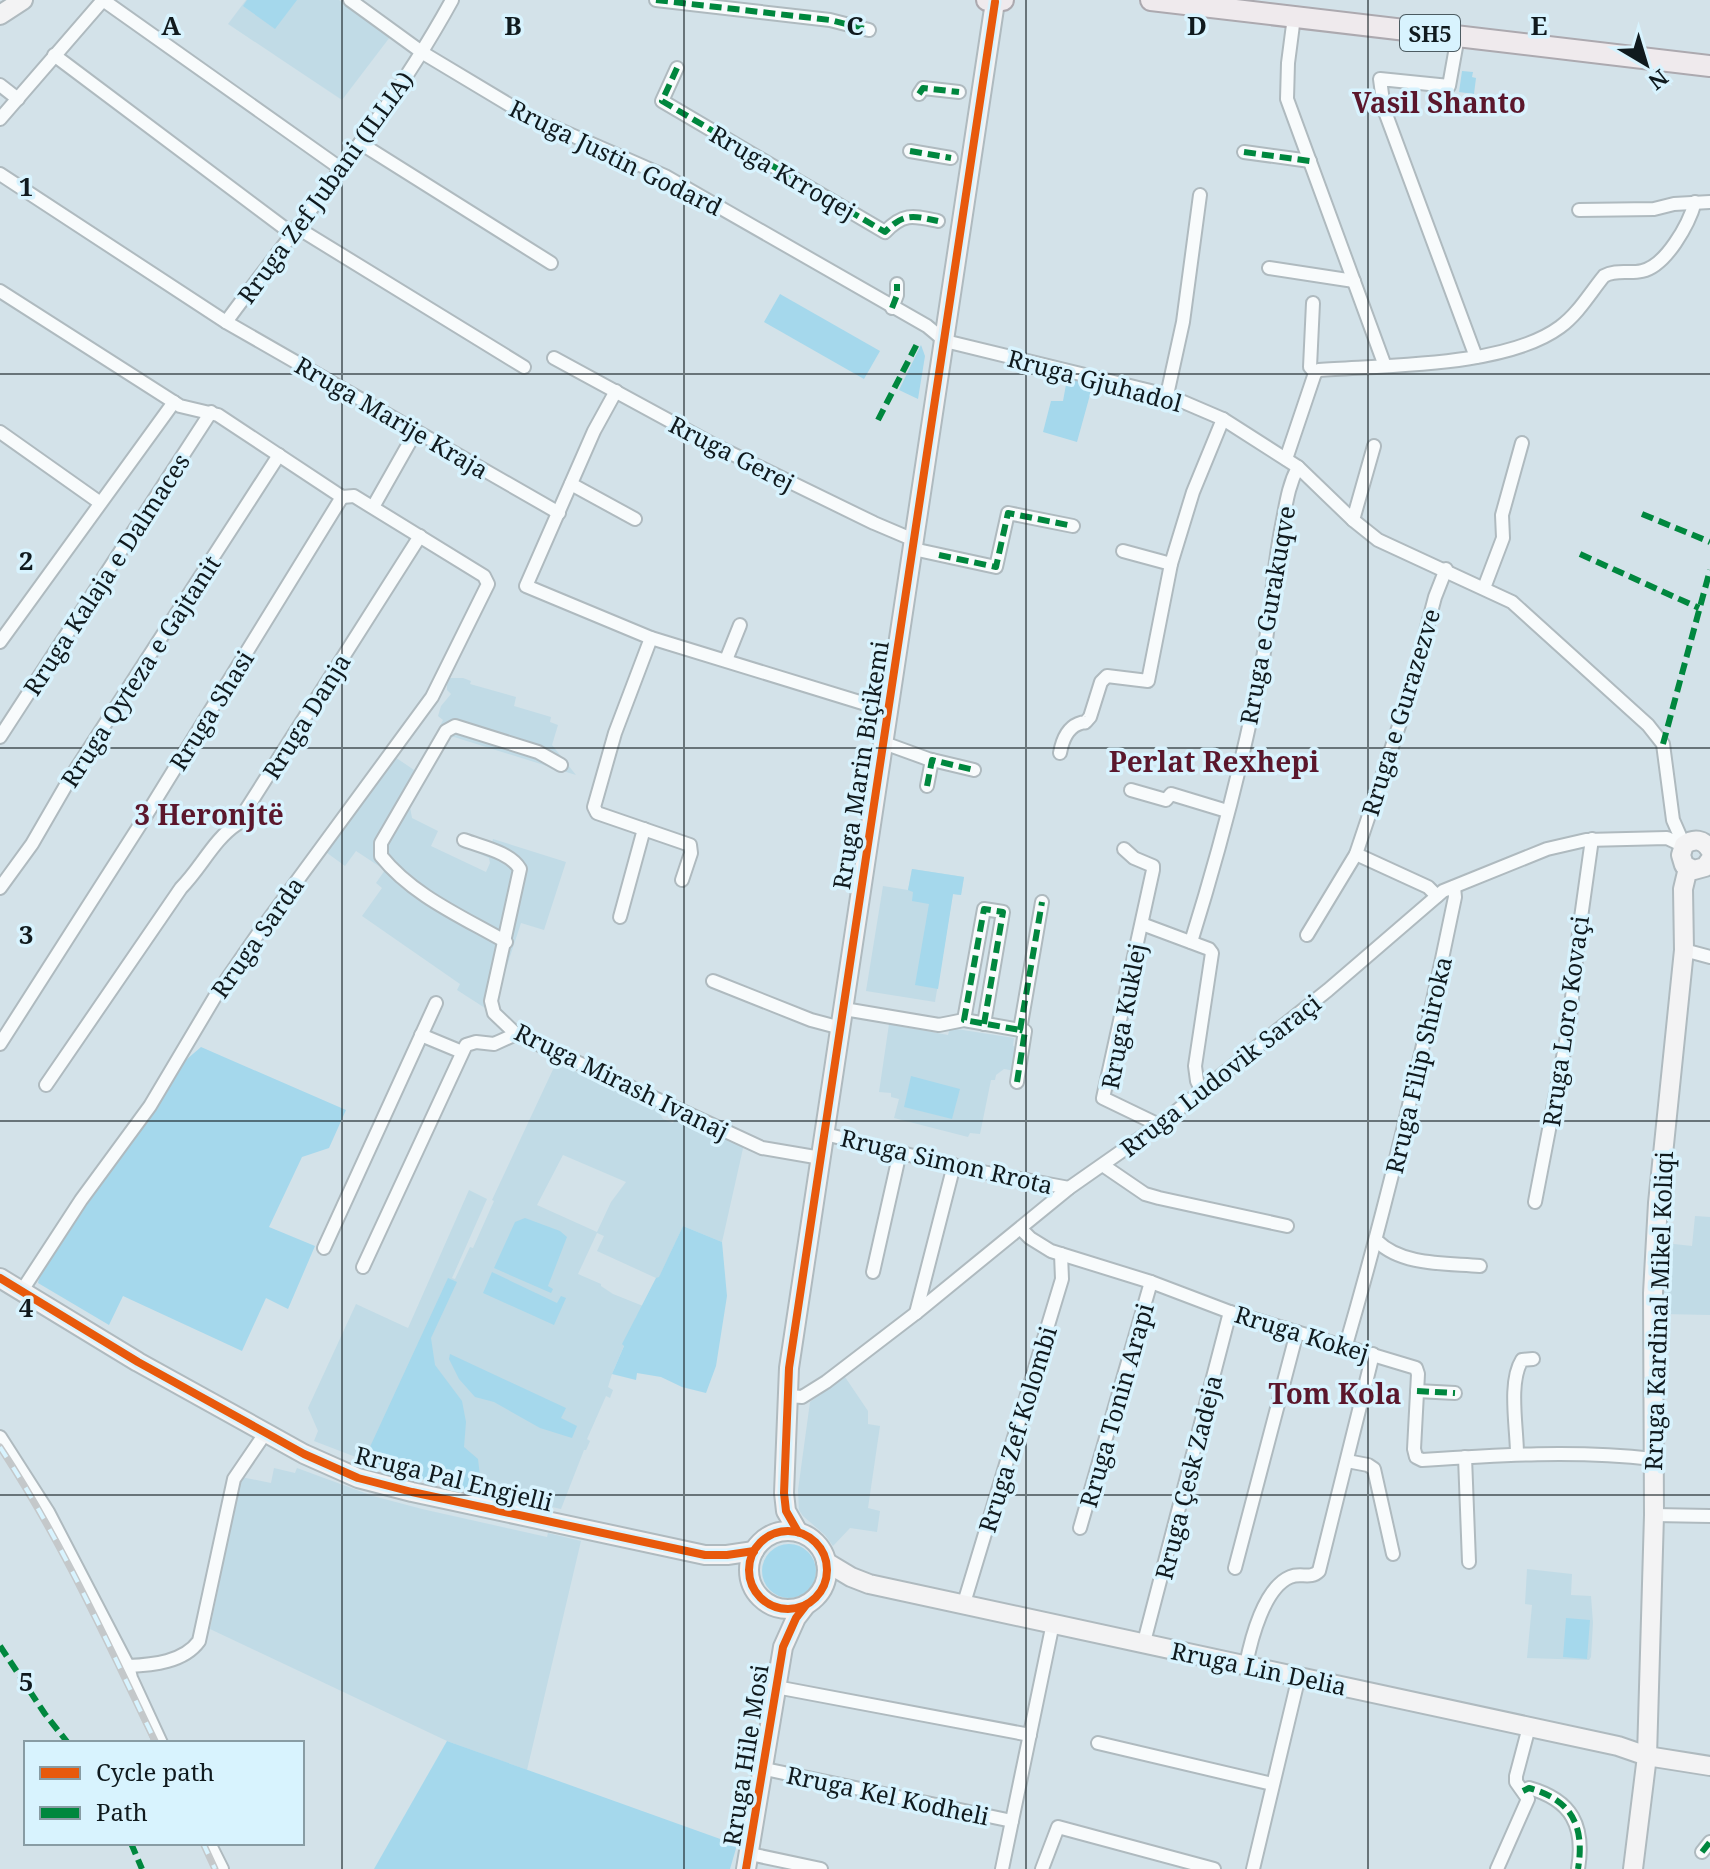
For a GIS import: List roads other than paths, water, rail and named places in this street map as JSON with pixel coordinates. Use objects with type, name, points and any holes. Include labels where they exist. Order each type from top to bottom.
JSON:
[{"type":"main road","points":[[0,15],[23,0]]},
{"type":"main road","name":"SH5","points":[[1151,0],[1260,6],[1294,17],[1710,66]]},
{"type":"main road","name":"Rruga Marin Biçikemi","points":[[798,1532],[786,1511],[784,1493],[789,1368],[995,1]]},
{"type":"main road","points":[[1684,845],[1696,840],[1703,841],[1710,850]]},
{"type":"main road","name":"Rruga Kardinal Mikel Koliqi","points":[[1633,1869],[1647,1756],[1654,1515],[1653,1293],[1658,1203],[1684,950],[1683,889],[1688,868],[1681,860],[1684,845]]},
{"type":"main road","points":[[1688,868],[1700,870],[1710,860]]},
{"type":"main road","name":"Rruga Pal Engjelli","points":[[0,1278],[138,1362],[304,1454],[358,1478],[705,1555],[750,1579]]},
{"type":"main road","name":"Rruga Marin Biçikemi","points":[[760,1545],[784,1493]]},
{"type":"main road","points":[[783,1531],[798,1532],[811,1538],[821,1548],[827,1576],[823,1588],[806,1605],[782,1609],[761,1599],[750,1579],[749,1565],[760,1545],[783,1531]]},
{"type":"main road","name":"Rruga Pal Engjelli","points":[[705,1555],[727,1555],[760,1545]]},
{"type":"main road","name":"Rruga Lin Delia","points":[[826,1562],[869,1584]]},
{"type":"main road","name":"Rruga Lin Delia","points":[[823,1588],[850,1583],[869,1584],[964,1603],[1618,1746],[1647,1756],[1710,1766]]},
{"type":"main road","name":"Rruga Hile Mosi","points":[[770,1605],[778,1621],[783,1647]]},
{"type":"main road","name":"Rruga Hile Mosi","points":[[748,1862],[783,1647],[796,1618],[806,1605]]},
{"type":"street","points":[[0,119],[103,0],[340,168]]},
{"type":"street","points":[[423,53],[452,0]]},
{"type":"street","points":[[656,0],[830,20],[869,30]]},
{"type":"street","name":"Rruga Justin Godard","points":[[353,1],[423,53],[546,126],[688,188],[927,326],[945,341]]},
{"type":"street","points":[[1294,17],[1287,99],[1385,366]]},
{"type":"street","points":[[1458,36],[1449,86],[1380,79],[1384,109],[1476,357]]},
{"type":"street","name":"Rruga Zef Jubani (ILLIA)","points":[[226,322],[423,53]]},
{"type":"street","points":[[54,55],[294,230],[524,367]]},
{"type":"street","name":"Rruga Krroqej","points":[[677,68],[662,101],[885,232],[895,222],[911,216],[938,221]]},
{"type":"street","points":[[0,85],[18,99]]},
{"type":"street","points":[[919,94],[923,88],[959,92]]},
{"type":"street","points":[[360,143],[551,263]]},
{"type":"street","points":[[910,151],[951,158]]},
{"type":"street","points":[[1244,152],[1310,161]]},
{"type":"street","name":"Rruga Marije Kraja","points":[[0,174],[226,322],[559,513]]},
{"type":"street","points":[[1167,395],[1183,322],[1200,195]]},
{"type":"street","points":[[1286,459],[1315,373],[1319,370],[1476,357],[1520,347],[1569,320],[1610,273],[1638,272],[1654,266],[1687,223],[1695,202]]},
{"type":"street","points":[[1579,210],[1654,209],[1710,202]]},
{"type":"street","points":[[1269,268],[1354,281]]},
{"type":"street","points":[[892,308],[897,284]]},
{"type":"street","points":[[0,291],[174,402],[188,409],[211,412],[342,497],[354,496],[420,536]]},
{"type":"street","points":[[1313,303],[1310,367],[1315,373]]},
{"type":"street","name":"Rruga Gjuhadol","points":[[945,341],[1167,395],[1223,419],[1298,467],[1378,540],[1503,596],[1648,725],[1663,744],[1673,820],[1684,845]]},
{"type":"street","name":"Rruga Gerej","points":[[554,358],[914,544]]},
{"type":"street","points":[[616,391],[594,431],[526,586],[651,638],[889,709]]},
{"type":"street","points":[[0,642],[174,402]]},
{"type":"street","name":"Rruga Kalaja e Dalmaces","points":[[0,737],[211,412]]},
{"type":"street","points":[[1060,753],[1071,728],[1090,717],[1101,682],[1107,676],[1148,681],[1171,564],[1193,492],[1223,419]]},
{"type":"street","points":[[373,507],[416,431]]},
{"type":"street","points":[[0,432],[99,502]]},
{"type":"street","points":[[1484,588],[1503,538],[1502,515],[1522,443]]},
{"type":"street","points":[[1353,520],[1374,446]]},
{"type":"street","name":"Rruga Qyteza e Gajtanit","points":[[0,888],[32,844],[69,780],[279,455]]},
{"type":"street","name":"Rruga e Gurakuqve","points":[[1191,942],[1227,811],[1262,662],[1275,562],[1290,484],[1298,467]]},
{"type":"street","points":[[571,484],[635,519]]},
{"type":"street","name":"Rruga Shasi","points":[[0,1044],[145,817],[342,497]]},
{"type":"street","points":[[914,544],[996,567],[1008,513],[1073,526]]},
{"type":"street","name":"Rruga Sarda","points":[[21,1292],[81,1200],[150,1106],[216,995],[258,934],[432,697],[488,581],[481,573],[420,536]]},
{"type":"street","name":"Rruga Danja","points":[[46,1085],[181,888],[198,871],[226,831],[237,824],[420,536]]},
{"type":"street","points":[[1123,551],[1171,564]]},
{"type":"street","name":"Rruga e Gurazezve","points":[[1307,935],[1356,854],[1408,699],[1435,597],[1446,569]]},
{"type":"street","points":[[726,660],[740,625]]},
{"type":"street","points":[[651,638],[615,733],[594,807],[597,813],[690,845],[682,880]]},
{"type":"street","points":[[506,942],[405,881],[381,856],[381,843],[446,731],[455,726],[538,752],[561,765]]},
{"type":"street","name":"Rruga Marin Biçikemi","points":[[884,743],[932,760],[974,770]]},
{"type":"street","points":[[927,786],[932,760]]},
{"type":"street","points":[[1131,790],[1166,800],[1171,794],[1227,811]]},
{"type":"street","points":[[620,917],[644,829]]},
{"type":"street","name":"Rruga Ludovik Saraçi","points":[[789,1396],[802,1397],[826,1382],[916,1313],[1069,1188],[1104,1166],[1202,1091],[1328,990],[1437,896],[1547,849],[1592,839],[1667,838],[1684,845]]},
{"type":"street","name":"Rruga Loro Kovaçi","points":[[1535,1202],[1569,1026],[1592,839]]},
{"type":"street","name":"Rruga Mirash Ivanaj","points":[[464,840],[507,856],[520,869],[491,1007],[516,1034],[762,1148],[821,1158]]},
{"type":"street","name":"Rruga Kuklej","points":[[1124,849],[1134,858],[1153,866],[1103,1098],[1159,1125]]},
{"type":"street","points":[[1356,854],[1428,887],[1437,896]]},
{"type":"street","name":"Rruga Filip Shiroka","points":[[1346,1345],[1377,1241],[1419,1067],[1455,897],[1454,887]]},
{"type":"street","points":[[1020,1030],[1042,902]]},
{"type":"street","points":[[964,1020],[984,909],[993,910],[1003,912],[984,1024]]},
{"type":"street","name":"Rruga Kuklej","points":[[1142,924],[1191,942]]},
{"type":"street","points":[[1191,942],[1209,949],[1212,957],[1195,1066],[1202,1091]]},
{"type":"street","points":[[1684,950],[1710,957]]},
{"type":"street","points":[[713,981],[811,1020],[841,1028]]},
{"type":"street","points":[[324,1248],[436,1003]]},
{"type":"street","points":[[844,1009],[939,1025],[964,1020],[1025,1031],[1017,1082]]},
{"type":"street","points":[[363,1267],[466,1045],[476,1042],[494,1044],[516,1034]]},
{"type":"street","points":[[421,1035],[462,1052]]},
{"type":"street","name":"Rruga Simon Rrota","points":[[825,1134],[1069,1188]]},
{"type":"street","points":[[873,1272],[900,1152]]},
{"type":"street","points":[[916,1313],[954,1165]]},
{"type":"street","points":[[1104,1166],[1145,1194],[1287,1226]]},
{"type":"street","name":"Rruga Kokej","points":[[1021,1229],[1037,1243],[1061,1254],[1151,1282],[1230,1312],[1416,1368],[1417,1391]]},
{"type":"street","points":[[1377,1241],[1406,1258],[1480,1266]]},
{"type":"street","name":"Rruga Zef Kolombi","points":[[964,1603],[1062,1279],[1061,1254]]},
{"type":"street","name":"Rruga Tonin Arapi","points":[[1080,1528],[1151,1282]]},
{"type":"street","name":"Rruga Çesk Zadeja","points":[[1144,1642],[1230,1312]]},
{"type":"street","points":[[1235,1568],[1297,1332]]},
{"type":"street","points":[[1246,1665],[1259,1619],[1279,1584],[1293,1575],[1311,1576],[1319,1571],[1373,1354]]},
{"type":"street","points":[[1517,1454],[1517,1371],[1522,1360],[1533,1359]]},
{"type":"street","points":[[1455,1393],[1417,1391],[1416,1457],[1422,1460],[1517,1454],[1653,1459]]},
{"type":"street","points":[[128,1666],[179,1657],[192,1650],[199,1641],[234,1479],[266,1432]]},
{"type":"street","points":[[0,1437],[48,1512],[128,1666],[160,1741]]},
{"type":"street","points":[[1465,1457],[1469,1562]]},
{"type":"street","points":[[1347,1461],[1374,1469],[1393,1554]]},
{"type":"street","points":[[1654,1515],[1710,1516]]},
{"type":"street","points":[[1002,1869],[1053,1623]]},
{"type":"street","points":[[1253,1869],[1299,1676]]},
{"type":"street","points":[[776,1687],[1030,1735]]},
{"type":"street","points":[[1497,1869],[1528,1799],[1516,1782],[1516,1776],[1529,1727]]},
{"type":"street","points":[[1098,1743],[1272,1784]]},
{"type":"street","name":"Rruga Kel Kodheli","points":[[765,1769],[1012,1821]]},
{"type":"street","points":[[1523,1791],[1529,1788],[1553,1796],[1572,1816],[1577,1824],[1580,1849],[1578,1869]]},
{"type":"street","points":[[1042,1869],[1058,1827],[1188,1866],[1214,1869]]},
{"type":"street","points":[[210,1845],[222,1869]]},
{"type":"street","points":[[748,1862],[821,1869]]},
{"type":"railway","points":[[0,1447],[64,1555],[155,1741]]},
{"type":"railway","points":[[204,1845],[215,1869]]},
{"type":"district","name":"Vasil Shanto","points":[[1439,102]]},
{"type":"district","name":"Perlat Rexhepi","points":[[1214,761]]},
{"type":"district","name":"3 Heronjtë","points":[[209,814]]},
{"type":"district","name":"Tom Kola","points":[[1335,1393]]}]
